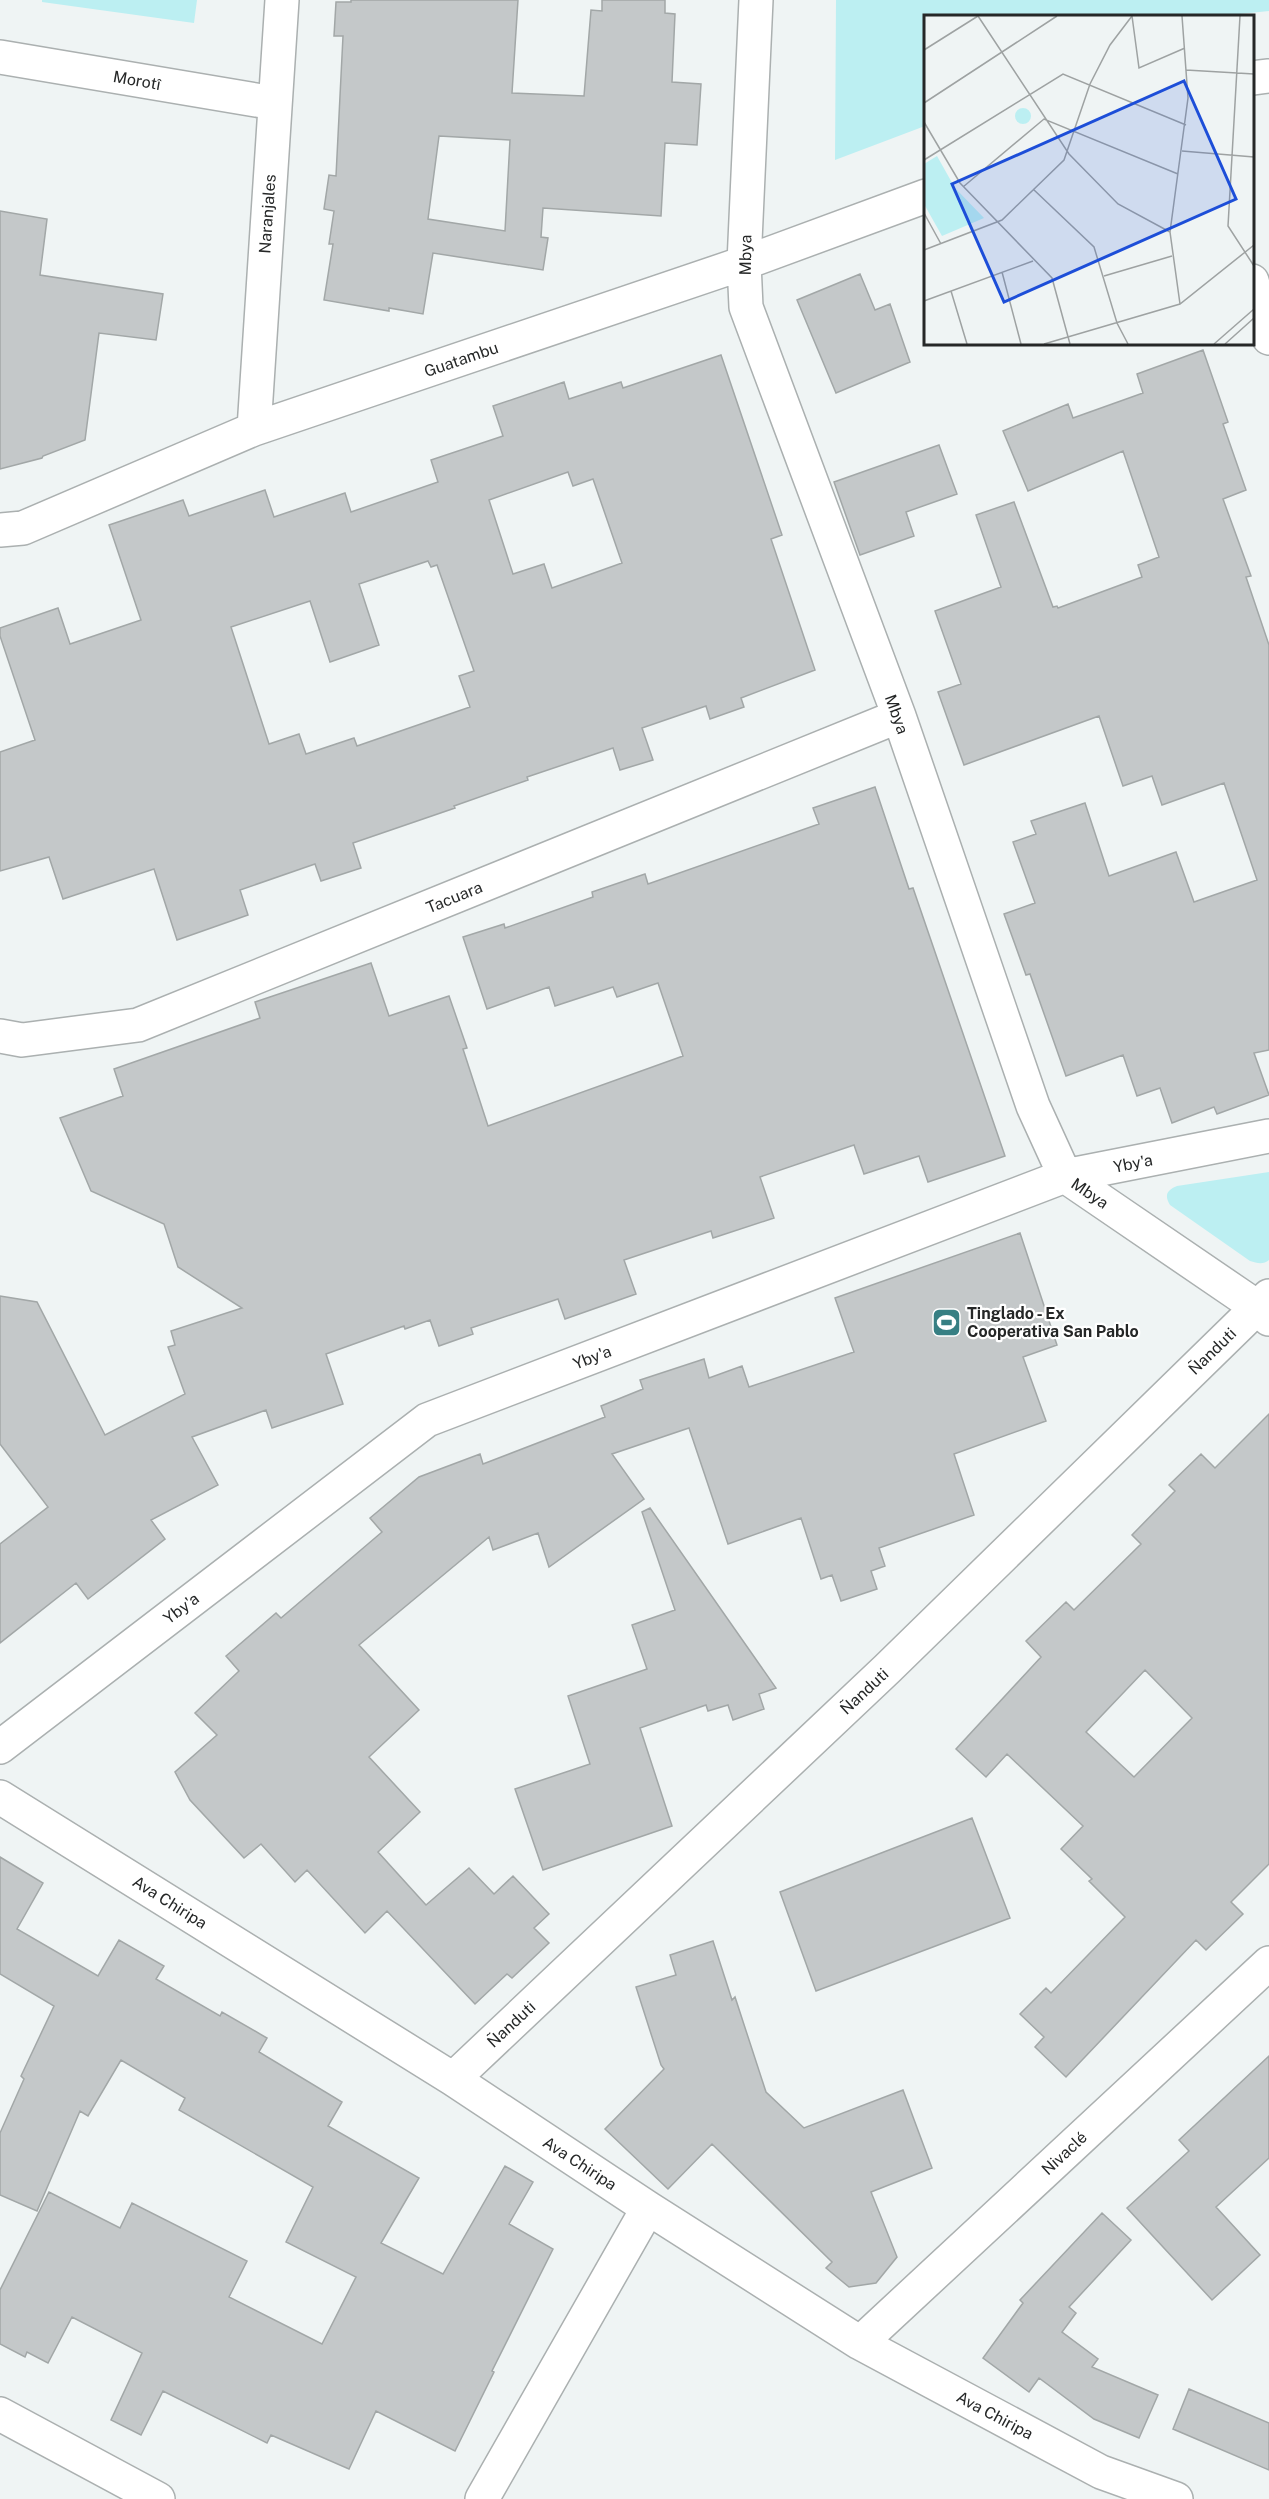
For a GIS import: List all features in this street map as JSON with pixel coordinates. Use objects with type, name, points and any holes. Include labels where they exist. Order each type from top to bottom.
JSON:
[{"type":"street","name":"Naranjales","points":[[254,429],[273,103],[282,0]]},
{"type":"street","name":"Mbya","points":[[756,0],[744,263],[746,307],[899,716],[1033,1106],[1065,1176],[1265,1307]]},
{"type":"street","name":"Morotî","points":[[0,57],[273,103]]},
{"type":"street","points":[[1254,78],[1269,76]]},
{"type":"street","name":"Guatambu","points":[[0,530],[23,528],[254,429],[744,263],[924,197]]},
{"type":"street","points":[[1254,288],[1269,338]]},
{"type":"street","name":"Tacuara","points":[[0,1036],[22,1040],[138,1026],[899,716]]},
{"type":"street","name":"Yby'a","points":[[0,1747],[427,1420],[1065,1176],[1269,1136]]},
{"type":"street","name":"Ñanduti","points":[[453,2079],[887,1670],[1265,1307]]},
{"type":"street","name":"Ava Chiripa","points":[[0,1797],[453,2079],[648,2208],[860,2343],[1101,2472],[1176,2499]]},
{"type":"street","name":"Nivaclé","points":[[860,2343],[1269,1963]]},
{"type":"street","points":[[482,2499],[648,2208]]},
{"type":"street","points":[[0,2414],[158,2499]]},
{"type":"shaded area","points":[[42,0],[197,0],[194,23],[42,2]]},
{"type":"shaded area","points":[[836,0],[1269,0],[1269,11],[1230,15],[924,15],[924,126],[835,160]]},
{"type":"shaded area","points":[[1269,1172],[1269,1260],[1264,1263],[1250,1261],[1170,1205],[1167,1198],[1169,1191],[1177,1186]]},
{"type":"building","points":[[351,0],[518,0],[512,93],[584,96],[591,10],[602,11],[602,0],[665,0],[665,13],[675,14],[672,82],[701,84],[697,145],[665,143],[661,216],[543,208],[541,237],[548,238],[543,270],[433,253],[423,314],[324,300],[333,244],[329,244],[334,211],[324,209],[329,175],[336,176],[343,36],[334,36],[336,2],[351,2]],"holes":[[[439,136],[510,140],[505,231],[428,219]]]},
{"type":"building","points":[[0,211],[47,219],[40,275],[163,294],[156,340],[99,333],[85,440],[42,458],[0,469]]},
{"type":"building","points":[[860,274],[875,310],[890,304],[910,362],[836,393],[797,300]]},
{"type":"building","points":[[1203,350],[1228,422],[1223,424],[1246,490],[1223,499],[1251,576],[1246,577],[1269,645],[1269,1050],[1254,1053],[1269,1095],[1217,1114],[1214,1107],[1172,1123],[1160,1088],[1137,1096],[1123,1055],[1066,1076],[1030,974],[1026,975],[1004,914],[1035,903],[1013,842],[1036,834],[1031,821],[1085,803],[1109,876],[1176,852],[1194,902],[1257,880],[1224,783],[1162,805],[1152,776],[1123,786],[1099,716],[964,765],[938,692],[961,684],[935,611],[1001,587],[976,515],[1014,502],[1053,607],[1058,608],[1142,577],[1138,565],[1159,557],[1123,451],[1028,491],[1003,431],[1068,404],[1073,418],[1143,393],[1137,374]]},
{"type":"building","points":[[721,355],[782,535],[771,539],[815,670],[741,698],[744,707],[710,719],[706,706],[642,728],[653,760],[620,770],[613,748],[527,777],[528,780],[454,806],[455,808],[353,843],[361,868],[321,881],[315,864],[240,890],[248,915],[177,940],[154,869],[63,899],[49,857],[0,871],[0,752],[35,740],[0,636],[0,628],[58,608],[70,644],[141,620],[109,525],[183,500],[189,516],[265,490],[274,517],[345,493],[351,512],[438,482],[431,460],[503,436],[493,406],[564,382],[569,399],[621,382],[623,388]],"holes":[[[568,472],[573,486],[593,479],[622,563],[552,588],[544,564],[513,574],[489,500]],[[428,561],[431,567],[437,565],[474,671],[459,676],[470,707],[357,746],[354,738],[306,754],[299,734],[269,744],[231,627],[310,601],[330,662],[379,645],[359,584]]]},
{"type":"building","points":[[939,445],[957,494],[906,512],[914,536],[860,555],[834,482]]},
{"type":"building","points":[[875,787],[909,889],[913,888],[1005,1156],[928,1182],[919,1156],[864,1174],[854,1145],[760,1177],[774,1218],[713,1238],[711,1231],[624,1260],[636,1294],[565,1319],[558,1299],[471,1328],[473,1334],[439,1346],[430,1320],[405,1329],[404,1326],[326,1354],[343,1404],[272,1428],[266,1410],[192,1437],[218,1485],[151,1520],[165,1539],[88,1599],[76,1583],[0,1643],[0,1544],[48,1507],[0,1444],[0,1296],[37,1302],[105,1435],[185,1394],[168,1347],[175,1345],[171,1331],[242,1308],[178,1267],[164,1224],[91,1191],[60,1118],[123,1096],[114,1069],[260,1018],[255,1002],[371,963],[389,1016],[449,996],[467,1048],[463,1049],[488,1126],[683,1056],[658,983],[617,997],[613,987],[555,1006],[549,987],[487,1009],[463,937],[504,924],[505,928],[593,897],[592,892],[645,874],[648,884],[819,824],[813,808]]},
{"type":"building","points":[[1020,1233],[1057,1345],[1023,1357],[1046,1421],[954,1454],[974,1515],[879,1548],[885,1566],[871,1571],[877,1589],[841,1601],[832,1575],[821,1579],[801,1518],[728,1544],[689,1428],[612,1454],[644,1499],[549,1567],[538,1533],[493,1550],[489,1537],[359,1645],[419,1710],[369,1757],[420,1812],[378,1852],[426,1905],[469,1868],[494,1894],[513,1876],[549,1914],[534,1928],[549,1943],[512,1978],[507,1974],[475,2004],[387,1911],[365,1933],[307,1870],[295,1882],[261,1844],[244,1858],[190,1800],[175,1772],[217,1735],[195,1713],[239,1671],[226,1656],[276,1613],[281,1618],[382,1532],[370,1518],[419,1477],[480,1454],[483,1464],[605,1417],[601,1406],[643,1389],[640,1380],[704,1359],[709,1378],[742,1366],[749,1387],[854,1352],[835,1298]]},
{"type":"building","points":[[1269,1414],[1269,1864],[1231,1902],[1243,1914],[1206,1950],[1196,1940],[1066,2077],[1035,2047],[1044,2037],[1020,2014],[1046,1988],[1051,1993],[1125,1917],[1089,1881],[1092,1879],[1061,1849],[1083,1826],[1007,1754],[986,1777],[956,1749],[1041,1657],[1026,1641],[1066,1602],[1074,1610],[1141,1544],[1132,1535],[1175,1491],[1169,1485],[1201,1454],[1215,1468]],"holes":[[[1145,1670],[1192,1718],[1134,1777],[1086,1732]]]},
{"type":"building","points":[[650,1508],[776,1688],[759,1694],[764,1709],[733,1720],[728,1705],[708,1711],[706,1705],[640,1728],[672,1826],[543,1870],[515,1789],[590,1764],[568,1696],[647,1669],[632,1625],[675,1610],[642,1512]]},
{"type":"building","points":[[972,1818],[1010,1918],[816,1991],[780,1892]]},
{"type":"building","points":[[0,1857],[43,1883],[17,1929],[98,1976],[119,1940],[164,1966],[156,1979],[220,2016],[222,2012],[267,2038],[259,2052],[342,2102],[328,2126],[419,2178],[381,2243],[443,2274],[505,2166],[533,2182],[509,2224],[553,2249],[455,2451],[376,2411],[349,2469],[271,2435],[267,2443],[163,2391],[141,2435],[111,2420],[142,2353],[72,2317],[48,2363],[27,2352],[25,2357],[0,2344],[0,2290],[49,2192],[120,2228],[132,2203],[247,2261],[229,2297],[322,2344],[356,2277],[286,2242],[313,2187],[179,2110],[185,2098],[121,2060],[88,2116],[80,2111],[37,2211],[0,2195],[0,2133],[24,2079],[21,2076],[54,2006],[0,1974]]},
{"type":"building","points":[[713,1941],[732,2000],[735,1997],[766,2092],[804,2128],[903,2090],[932,2168],[871,2192],[897,2257],[876,2283],[849,2287],[826,2268],[832,2262],[712,2144],[668,2189],[605,2129],[664,2069],[636,1987],[676,1975],[670,1955]]},
{"type":"building","points":[[1269,2056],[1269,2158],[1216,2207],[1260,2255],[1212,2300],[1127,2208],[1189,2151],[1179,2140]]},
{"type":"building","points":[[1102,2213],[1131,2240],[1069,2307],[1076,2313],[1062,2332],[1098,2359],[1092,2367],[1158,2395],[1139,2438],[1094,2419],[1039,2378],[1029,2392],[983,2358],[1023,2303],[1020,2300]]},
{"type":"building","points":[[1189,2389],[1269,2423],[1269,2470],[1173,2429]]},
{"type":"place","name":"Tinglado - Ex Cooperativa San Pablo","points":[[946,1322]]}]
